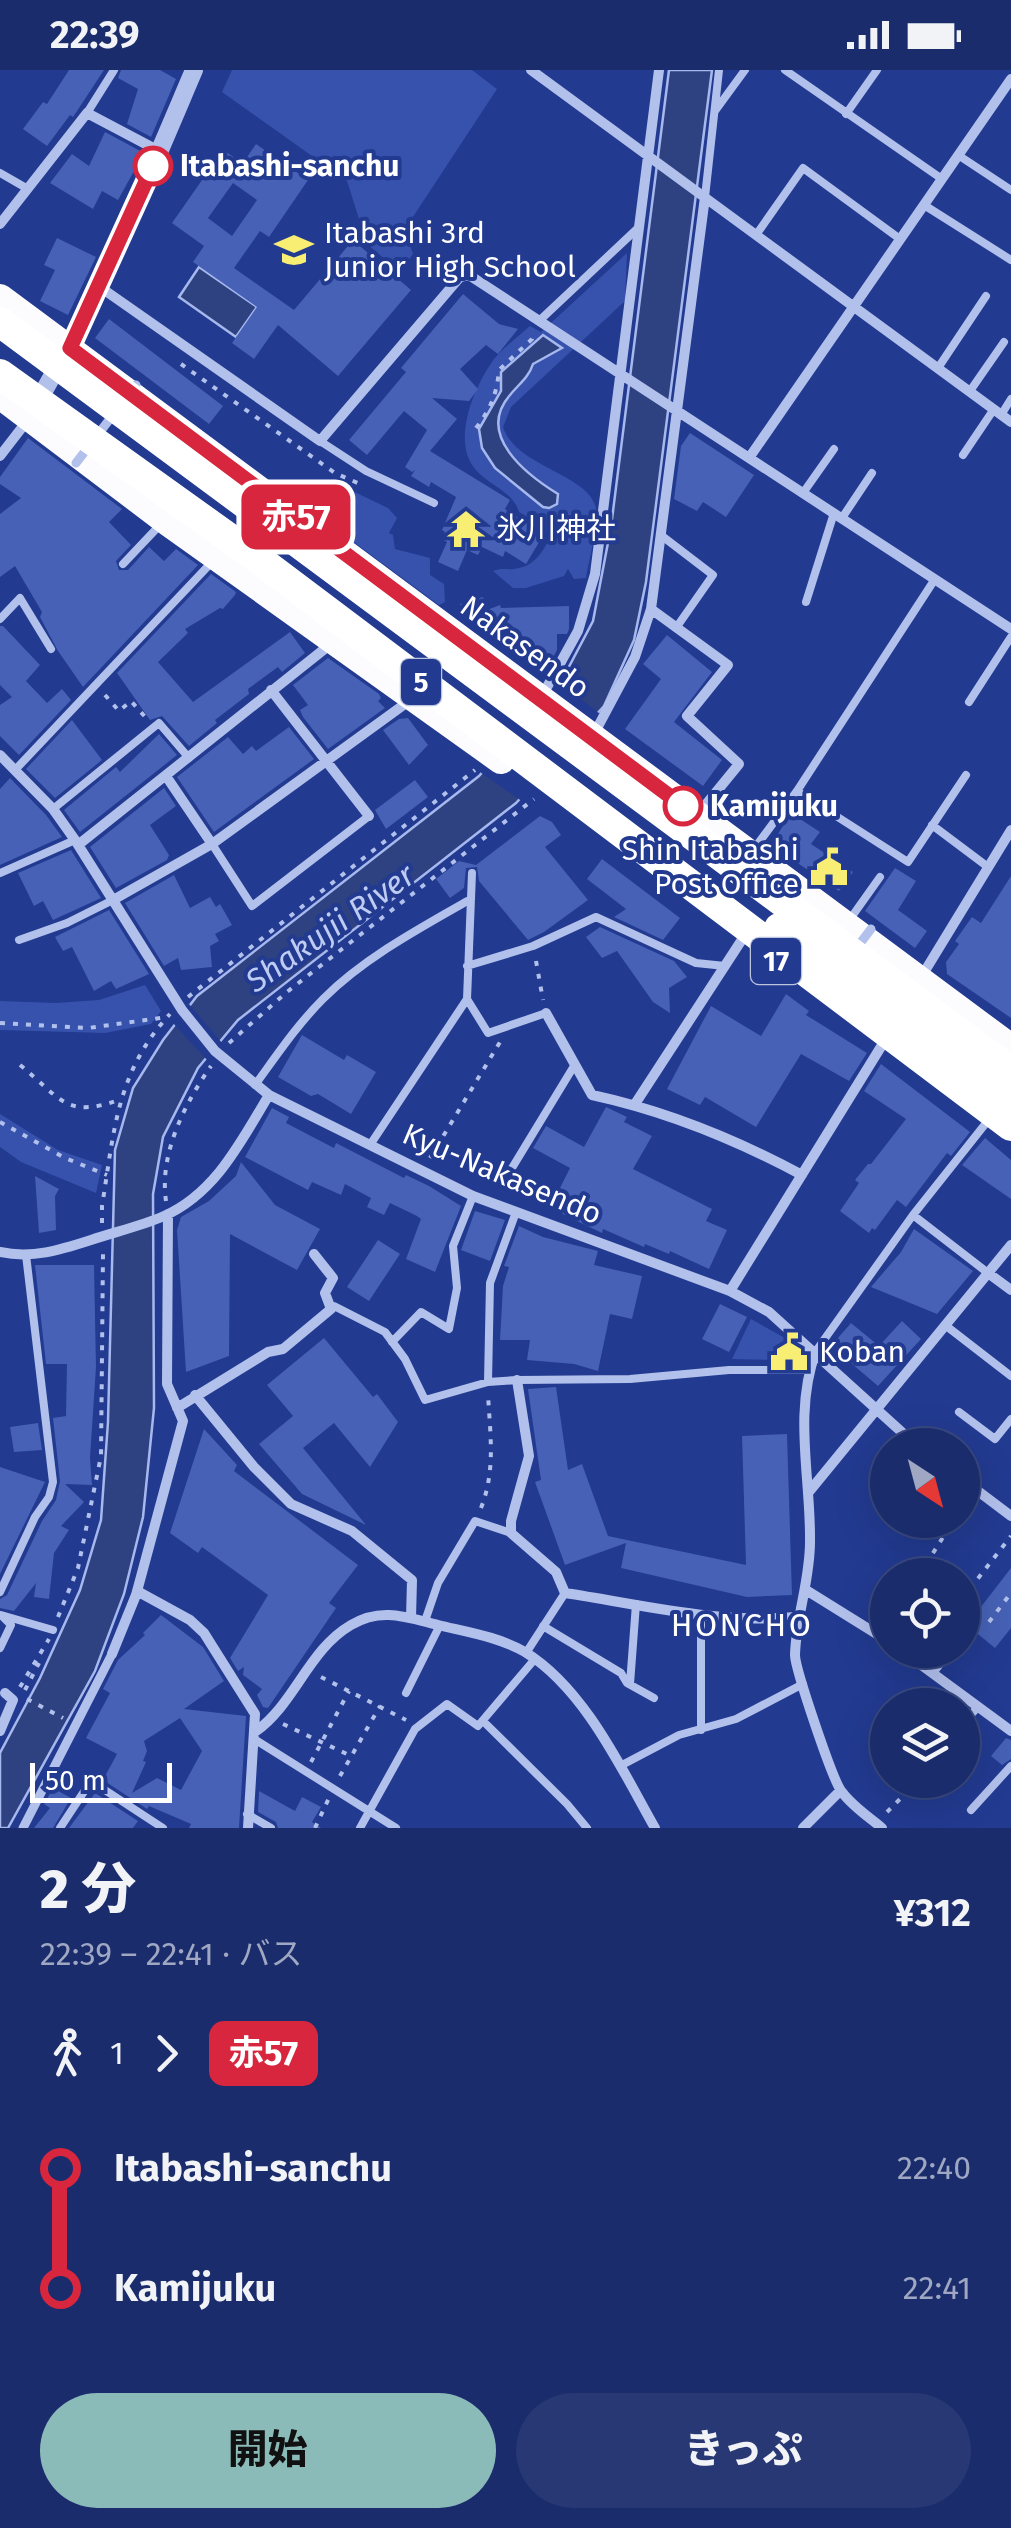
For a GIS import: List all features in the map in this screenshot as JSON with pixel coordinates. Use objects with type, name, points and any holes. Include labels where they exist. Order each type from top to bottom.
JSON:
[{"type":"highway","name":"Nakasendo","points":[[0,298],[750,856],[858,928],[919,981],[1011,1048]]},
{"type":"highway","name":"5","points":[[0,322],[1011,1071]]},
{"type":"highway","points":[[0,339],[854,970],[919,981]]},
{"type":"highway","points":[[0,356],[237,519],[418,653],[558,747],[1006,1118]]},
{"type":"highway","name":"5","points":[[0,374],[257,558],[1006,1118]]},
{"type":"highway","name":"17","points":[[0,394],[168,522],[414,697],[484,756],[884,1041],[1006,1118]]},
{"type":"street","points":[[0,456],[70,348],[194,70]]},
{"type":"street","points":[[530,70],[1002,415]]},
{"type":"street","points":[[484,756],[540,700],[578,631],[588,603],[623,376],[659,70]]},
{"type":"street","points":[[749,458],[1011,79]]},
{"type":"street","points":[[0,224],[87,113],[159,152]]},
{"type":"street","points":[[590,736],[635,658],[651,609],[702,195]]},
{"type":"street","points":[[100,287],[320,440],[460,277],[469,275],[1011,628]]},
{"type":"street","points":[[76,464],[136,385]]},
{"type":"street","points":[[651,609],[728,664],[687,716],[739,764],[697,816]]},
{"type":"street","points":[[77,843],[189,758],[327,647],[331,639]]},
{"type":"street","points":[[272,690],[369,816]]},
{"type":"street","points":[[113,900],[212,844],[414,697]]},
{"type":"street","points":[[0,754],[53,809],[180,1008]]},
{"type":"street","points":[[166,776],[212,844]]},
{"type":"street","points":[[730,1292],[1011,830]]},
{"type":"street","points":[[815,1005],[858,928]]},
{"type":"street","points":[[635,1104],[743,938]]},
{"type":"street","name":"Kyu-Nakasendo","points":[[180,1008],[217,1052],[269,1095],[473,1196],[730,1292],[769,1312],[899,1428]]},
{"type":"street","points":[[546,1013],[592,1095],[635,1104],[745,1144],[802,1175]]},
{"type":"street","points":[[0,1252],[56,1252],[165,1216],[189,1201],[227,1166],[269,1095]]},
{"type":"street","points":[[23,1828],[112,1654],[137,1591],[183,1421],[167,1384],[165,1216]]},
{"type":"street","points":[[808,1492],[1011,1244]]},
{"type":"street","points":[[177,1408],[268,1352],[283,1349],[331,1309],[326,1293],[332,1278],[314,1254]]},
{"type":"street","points":[[988,1273],[1011,1290]]},
{"type":"street","points":[[816,1352],[809,1370],[803,1448],[810,1542],[806,1590],[797,1617],[795,1662],[840,1791],[879,1826]]},
{"type":"street","points":[[517,1380],[529,1456],[511,1533],[556,1572],[565,1593],[701,1617],[797,1617]]},
{"type":"street","points":[[195,1396],[254,1467],[291,1504],[352,1531],[412,1580],[410,1618]]},
{"type":"street","points":[[980,1493],[1011,1516]]},
{"type":"street","points":[[806,1590],[870,1630]]},
{"type":"street","points":[[137,1591],[204,1632],[254,1714],[248,1828]]},
{"type":"street","points":[[255,1735],[273,1719],[322,1650],[346,1627],[372,1614],[425,1621],[489,1637],[530,1656],[576,1702],[622,1765],[656,1828]]},
{"type":"street","points":[[927,1668],[953,1688]]},
{"type":"street","points":[[0,1731],[6,1694]]},
{"type":"street","points":[[980,1709],[1011,1732]]},
{"type":"street","points":[[804,1828],[840,1791]]},
{"type":"lane","points":[[87,113],[114,70]]},
{"type":"lane","points":[[702,195],[719,70]]},
{"type":"lane","points":[[714,112],[745,70]]},
{"type":"lane","points":[[785,70],[942,179]]},
{"type":"lane","points":[[846,114],[877,70]]},
{"type":"lane","points":[[958,155],[1011,190]]},
{"type":"lane","points":[[756,234],[803,168],[900,239]]},
{"type":"lane","points":[[0,173],[28,189]]},
{"type":"lane","points":[[924,205],[1011,260]]},
{"type":"lane","points":[[539,324],[639,228]]},
{"type":"lane","points":[[938,368],[986,296]]},
{"type":"lane","points":[[970,392],[1004,342]]},
{"type":"lane","points":[[963,456],[1011,400]]},
{"type":"lane","points":[[320,440],[366,471],[434,503]]},
{"type":"lane","points":[[803,493],[834,449]]},
{"type":"lane","points":[[806,602],[838,516],[872,473]]},
{"type":"lane","points":[[124,564],[156,528],[168,522]]},
{"type":"lane","points":[[662,536],[713,575],[676,628]]},
{"type":"lane","points":[[16,770],[206,565],[220,559]]},
{"type":"lane","points":[[750,856],[797,791],[934,578]]},
{"type":"lane","points":[[0,619],[20,598],[51,648]]},
{"type":"lane","points":[[969,702],[1011,637]]},
{"type":"lane","points":[[53,809],[159,722],[189,758]]},
{"type":"lane","points":[[797,791],[908,862],[966,775]]},
{"type":"lane","points":[[212,844],[252,906],[369,816]]},
{"type":"lane","points":[[932,825],[988,867]]},
{"type":"lane","points":[[0,873],[77,843]]},
{"type":"lane","points":[[472,872],[467,999],[488,1033],[546,1013]]},
{"type":"lane","points":[[858,928],[880,876]]},
{"type":"lane","points":[[255,1084],[326,996],[406,936],[470,899]]},
{"type":"lane","points":[[19,940],[67,923],[113,900]]},
{"type":"lane","points":[[467,966],[533,946],[596,917],[696,963],[725,966]]},
{"type":"lane","points":[[370,1145],[467,999]]},
{"type":"lane","points":[[512,1168],[574,1066]]},
{"type":"lane","points":[[816,1352],[913,1215],[1006,1118]]},
{"type":"lane","points":[[392,1342],[421,1312],[450,1329],[456,1288],[453,1246],[473,1196]]},
{"type":"lane","points":[[488,1382],[490,1283],[516,1212]]},
{"type":"lane","points":[[913,1215],[988,1273]]},
{"type":"lane","points":[[0,1592],[35,1517],[49,1498],[53,1482],[26,1255]]},
{"type":"lane","points":[[331,1309],[334,1306],[386,1332],[425,1400],[488,1382],[809,1370]]},
{"type":"lane","points":[[945,1325],[1011,1376]]},
{"type":"lane","points":[[959,1412],[995,1439],[1011,1418]]},
{"type":"lane","points":[[425,1621],[438,1583],[475,1521],[511,1533]]},
{"type":"lane","points":[[360,1828],[420,1726],[447,1704],[478,1726],[530,1656],[543,1626],[565,1593]]},
{"type":"lane","points":[[630,1684],[636,1604]]},
{"type":"lane","points":[[1,1615],[53,1630]]},
{"type":"lane","points":[[0,1648],[11,1625],[1,1615]]},
{"type":"lane","points":[[701,1617],[702,1730]]},
{"type":"lane","points":[[406,1693],[440,1625]]},
{"type":"lane","points":[[543,1626],[621,1672],[630,1684],[654,1698]]},
{"type":"lane","points":[[933,1673],[937,1668]]},
{"type":"lane","points":[[622,1765],[679,1735],[736,1719],[803,1684]]},
{"type":"lane","points":[[482,1721],[567,1804],[586,1828]]},
{"type":"lane","points":[[255,1735],[314,1773],[315,1779],[396,1828]]},
{"type":"lane","points":[[971,1810],[1011,1766]]},
{"type":"lane","points":[[60,1828],[91,1781],[157,1826]]},
{"type":"lane","points":[[247,1814],[272,1828]]},
{"type":"path","points":[[476,428],[493,401],[499,370],[532,339],[539,324]]},
{"type":"path","points":[[96,685],[119,711],[131,701],[153,726]]},
{"type":"path","points":[[102,1206],[120,1100],[136,1064],[168,1017],[484,756]]},
{"type":"path","points":[[165,1216],[164,1186],[170,1149],[197,1086],[217,1052],[538,794]]},
{"type":"path","points":[[533,946],[546,1013]]},
{"type":"path","points":[[0,1023],[88,1028],[168,1017]]},
{"type":"path","points":[[422,1171],[510,1025]]},
{"type":"path","points":[[20,1065],[74,1110],[92,1110],[120,1100]]},
{"type":"path","points":[[0,1122],[65,1158],[107,1175]]},
{"type":"path","points":[[71,1722],[22,1697],[78,1568],[101,1456],[104,1236]]},
{"type":"path","points":[[475,1521],[490,1486],[488,1382]]},
{"type":"path","points":[[980,1576],[1011,1536]]},
{"type":"path","points":[[989,1622],[1011,1593]]},
{"type":"path","points":[[6,1694],[40,1658]]},
{"type":"path","points":[[307,1670],[420,1726]]},
{"type":"path","points":[[307,1769],[349,1691]]},
{"type":"path","points":[[316,1828],[333,1789],[380,1706]]},
{"type":"path","points":[[273,1719],[351,1756]]},
{"type":"path","points":[[879,1826],[903,1798]]},
{"type":"shaded area","points":[[232,70],[472,70],[497,89],[405,229],[413,254],[400,272],[367,244],[347,181],[222,92]]},
{"type":"shaded area","points":[[627,253],[625,301],[511,407],[503,427],[522,452],[591,496],[596,523],[586,578],[574,579],[568,569],[564,576],[513,588],[493,571],[530,564],[550,538],[543,526],[519,512],[506,493],[480,475],[468,458],[465,431],[472,402],[503,349],[530,326],[541,332]]},
{"type":"shaded area","points":[[340,485],[388,508],[397,518],[389,533],[393,535],[395,549],[430,558],[430,575],[444,584],[445,602],[439,605],[317,515],[314,509],[321,496]]},
{"type":"shaded area","points":[[145,985],[161,1011],[151,1024],[105,1033],[0,1030],[0,1001],[99,1000]]},
{"type":"shaded area","points":[[0,1114],[58,1150],[102,1165],[96,1193],[21,1162],[0,1147]]},
{"type":"shaded area","points":[[751,1319],[785,1338],[773,1360],[732,1359]]},
{"type":"water","name":"Shakujii River","points":[[669,70],[712,70],[646,582],[634,640],[604,706],[516,803],[238,1020],[198,1068],[163,1137],[153,1194],[154,1408],[143,1517],[124,1594],[95,1671],[8,1828],[0,1828],[0,1753],[80,1590],[101,1520],[108,1422],[115,1150],[133,1088],[197,996],[479,776],[563,678],[593,621],[611,527]]},
{"type":"water","points":[[199,267],[257,307],[236,337],[179,297]]},
{"type":"water","points":[[543,335],[562,348],[533,364],[501,410],[498,425],[509,452],[520,465],[558,494],[557,504],[549,508],[495,468],[482,448],[479,429],[501,391],[501,372]]},
{"type":"pier","points":[[558,681],[600,714],[523,802],[480,772]]},
{"type":"pier","points":[[189,1004],[222,1043],[208,1061],[173,1023]]},
{"type":"building","points":[[69,70],[104,70],[73,117],[70,115],[47,146],[23,129],[43,102],[47,104]]},
{"type":"building","points":[[121,70],[160,70],[176,79],[151,137],[127,124],[138,89],[118,78]]},
{"type":"building","points":[[105,132],[144,153],[118,200],[102,191],[93,209],[50,183],[72,154],[89,166]]},
{"type":"building","points":[[256,144],[308,180],[269,237],[260,231],[234,268],[294,310],[353,240],[411,290],[338,376],[278,325],[254,359],[232,343],[257,307],[193,262],[204,246],[172,223],[223,150],[243,163]],"holes":[[[233,183],[257,200],[232,236],[208,218]]]},
{"type":"building","points":[[57,238],[96,257],[68,315],[40,301],[55,270],[44,265]]},
{"type":"building","points":[[463,294],[499,324],[518,329],[498,354],[486,345],[460,369],[478,389],[469,401],[432,398],[457,419],[430,451],[510,500],[505,509],[544,534],[526,564],[505,551],[503,557],[482,547],[478,555],[467,550],[458,571],[438,562],[447,542],[442,539],[442,530],[456,497],[431,482],[429,487],[411,476],[415,470],[405,467],[427,430],[404,411],[367,455],[349,440],[406,372],[401,368]]},
{"type":"building","points":[[109,319],[223,406],[209,424],[95,338]]},
{"type":"building","points":[[690,433],[754,475],[726,517],[703,502],[697,511],[674,499],[681,446]]},
{"type":"building","points":[[28,438],[122,509],[109,522],[131,545],[116,561],[119,570],[128,570],[149,547],[164,561],[176,549],[198,565],[83,687],[58,651],[40,617],[42,612],[15,566],[0,577],[0,514],[21,498],[0,484],[0,477]]},
{"type":"building","points":[[211,574],[235,595],[223,609],[185,629],[188,633],[158,662],[193,702],[290,632],[305,653],[282,672],[278,667],[248,689],[249,694],[189,746],[162,716],[150,720],[117,673]]},
{"type":"building","points":[[483,597],[487,610],[500,605],[569,606],[569,629],[567,634],[557,634],[557,650],[550,663],[533,664],[527,648],[520,649],[517,634],[496,641],[493,630],[487,633],[481,621],[465,618],[460,604]]},
{"type":"building","points":[[0,626],[40,665],[26,681],[47,703],[62,689],[71,700],[19,755],[0,736],[0,705],[12,697],[0,685]]},
{"type":"building","points":[[667,635],[712,672],[674,722],[722,760],[703,786],[625,729],[661,679],[643,664]]},
{"type":"building","points":[[328,658],[379,694],[378,701],[385,708],[328,749],[303,717],[300,710],[308,705],[293,685]]},
{"type":"building","points":[[408,718],[428,745],[409,765],[383,730]]},
{"type":"building","points":[[72,720],[102,760],[55,798],[26,769]]},
{"type":"building","points":[[289,727],[314,759],[214,832],[177,777],[228,737],[243,754],[252,746],[256,751]]},
{"type":"building","points":[[159,734],[177,755],[80,832],[64,810],[116,767],[120,772]]},
{"type":"building","points":[[10,778],[62,837],[0,865],[0,789]]},
{"type":"building","points":[[415,780],[428,797],[386,829],[375,810]]},
{"type":"building","points":[[164,788],[176,806],[150,825],[169,855],[167,860],[116,888],[90,847]]},
{"type":"building","points":[[791,813],[820,832],[811,844],[853,872],[839,891],[771,845]]},
{"type":"building","points":[[540,816],[552,822],[561,835],[545,847],[588,900],[528,940],[479,881],[477,867],[466,868],[464,888],[450,898],[436,879],[459,861],[476,865]]},
{"type":"building","points":[[71,850],[101,898],[53,920],[43,901],[34,906],[18,873]]},
{"type":"building","points":[[602,859],[680,918],[663,940],[614,917],[626,909],[587,879]]},
{"type":"building","points":[[895,868],[916,881],[898,910],[927,931],[915,948],[865,911]]},
{"type":"building","points":[[174,875],[190,908],[210,897],[216,907],[220,904],[232,925],[215,934],[219,941],[210,946],[212,967],[181,970],[178,958],[164,966],[125,903]]},
{"type":"building","points":[[1011,876],[1011,1018],[947,974],[946,962],[972,917],[981,923]]},
{"type":"building","points":[[109,910],[149,974],[116,989],[111,981],[94,991],[72,947],[63,951],[55,937]]},
{"type":"building","points":[[600,927],[674,961],[687,977],[669,988],[670,1013],[653,1002],[617,951],[602,958],[586,937]]},
{"type":"building","points":[[786,994],[809,1011],[806,1015],[867,1053],[849,1081],[801,1054],[756,1127],[705,1097],[700,1105],[667,1089],[711,1006],[761,1036]]},
{"type":"building","points":[[302,1035],[344,1060],[347,1055],[376,1072],[351,1114],[278,1077]]},
{"type":"building","points":[[881,1064],[970,1132],[951,1156],[947,1153],[906,1207],[897,1200],[869,1233],[840,1211],[859,1183],[855,1180],[906,1119],[864,1091]]},
{"type":"building","points":[[606,1107],[627,1117],[624,1122],[652,1136],[633,1169],[712,1209],[706,1221],[727,1230],[709,1269],[670,1251],[669,1254],[645,1244],[644,1247],[603,1229],[602,1233],[550,1208],[570,1168],[533,1148],[546,1126],[584,1147]]},
{"type":"building","points":[[272,1108],[289,1117],[286,1123],[334,1148],[336,1143],[404,1178],[406,1175],[429,1186],[461,1206],[435,1272],[406,1259],[421,1219],[417,1216],[390,1203],[384,1215],[367,1207],[371,1198],[345,1184],[341,1195],[312,1182],[308,1190],[245,1157]]},
{"type":"building","points":[[985,1138],[1011,1160],[1011,1199],[962,1165]]},
{"type":"building","points":[[241,1162],[275,1205],[320,1229],[297,1270],[230,1234],[229,1356],[186,1372],[177,1230],[181,1217],[209,1201],[236,1176]]},
{"type":"building","points":[[35,1176],[59,1189],[55,1196],[56,1230],[39,1233]]},
{"type":"building","points":[[475,1211],[505,1220],[490,1261],[461,1250]]},
{"type":"building","points":[[519,1226],[543,1237],[598,1251],[594,1265],[642,1276],[632,1319],[610,1314],[598,1371],[574,1364],[527,1360],[530,1340],[500,1340],[503,1286],[509,1267],[504,1266]]},
{"type":"building","points":[[914,1229],[973,1271],[937,1314],[871,1287],[901,1252]]},
{"type":"building","points":[[378,1240],[400,1254],[369,1301],[347,1287]]},
{"type":"building","points":[[35,1265],[94,1265],[92,1485],[65,1484],[84,1502],[61,1526],[69,1530],[54,1553],[49,1599],[34,1597],[36,1583],[14,1611],[0,1608],[0,1599],[7,1595],[56,1500],[60,1481],[53,1418],[66,1416],[67,1364],[46,1364]]},
{"type":"building","points":[[720,1304],[747,1317],[729,1352],[702,1339]]},
{"type":"building","points":[[902,1321],[921,1339],[878,1386],[831,1346],[851,1323],[879,1346]]},
{"type":"building","points":[[324,1338],[398,1422],[370,1467],[334,1423],[303,1448],[366,1525],[302,1494],[259,1444],[293,1416],[267,1385]]},
{"type":"building","points":[[556,1387],[568,1470],[582,1464],[608,1536],[746,1565],[742,1436],[787,1434],[792,1595],[747,1597],[621,1568],[626,1543],[565,1565],[535,1482],[541,1480],[528,1389]]},
{"type":"building","points":[[38,1423],[42,1450],[14,1452],[10,1427]]},
{"type":"building","points":[[204,1429],[237,1465],[234,1471],[358,1565],[329,1603],[336,1608],[268,1708],[263,1707],[257,1695],[262,1689],[243,1675],[244,1667],[238,1671],[230,1658],[268,1595],[202,1547],[198,1553],[170,1533]]},
{"type":"building","points":[[0,1467],[45,1482],[0,1574]]},
{"type":"building","points":[[1011,1568],[1011,1628],[995,1648],[980,1636],[980,1608]]},
{"type":"building","points":[[161,1615],[203,1647],[224,1681],[184,1709],[246,1716],[239,1828],[189,1828],[191,1824],[149,1806],[147,1809],[103,1780],[117,1754],[86,1738],[110,1693],[103,1689],[118,1660]],"holes":[[[180,1718],[202,1751],[181,1790],[157,1778],[132,1793],[146,1762],[144,1741]]]},
{"type":"building","points":[[1006,1738],[1011,1740],[1011,1759],[1002,1765],[991,1756]]},
{"type":"building","points":[[53,1788],[71,1798],[53,1828],[34,1828],[50,1808],[44,1804]]},
{"type":"building","points":[[259,1791],[295,1811],[302,1797],[321,1807],[312,1822],[321,1828],[278,1828],[276,1822],[258,1812]]},
{"type":"building","points":[[95,1793],[138,1821],[133,1828],[69,1828]]},
{"type":"bus line","name":"赤57","points":[[153,166],[70,348],[683,806]]},
{"type":"place","name":"Itabashi-sanchu","points":[[153,166]]},
{"type":"place","name":"Itabashi 3rd Junior High School","points":[[294,250]]},
{"type":"place","name":"氷川神社","points":[[466,529]]},
{"type":"place","name":"Kamijuku","points":[[683,806]]},
{"type":"place","name":"Shin Itabashi Post Office","points":[[829,867]]},
{"type":"place","name":"Koban","points":[[789,1352]]},
{"type":"district","name":"HONCHO","points":[[742,1625]]}]
